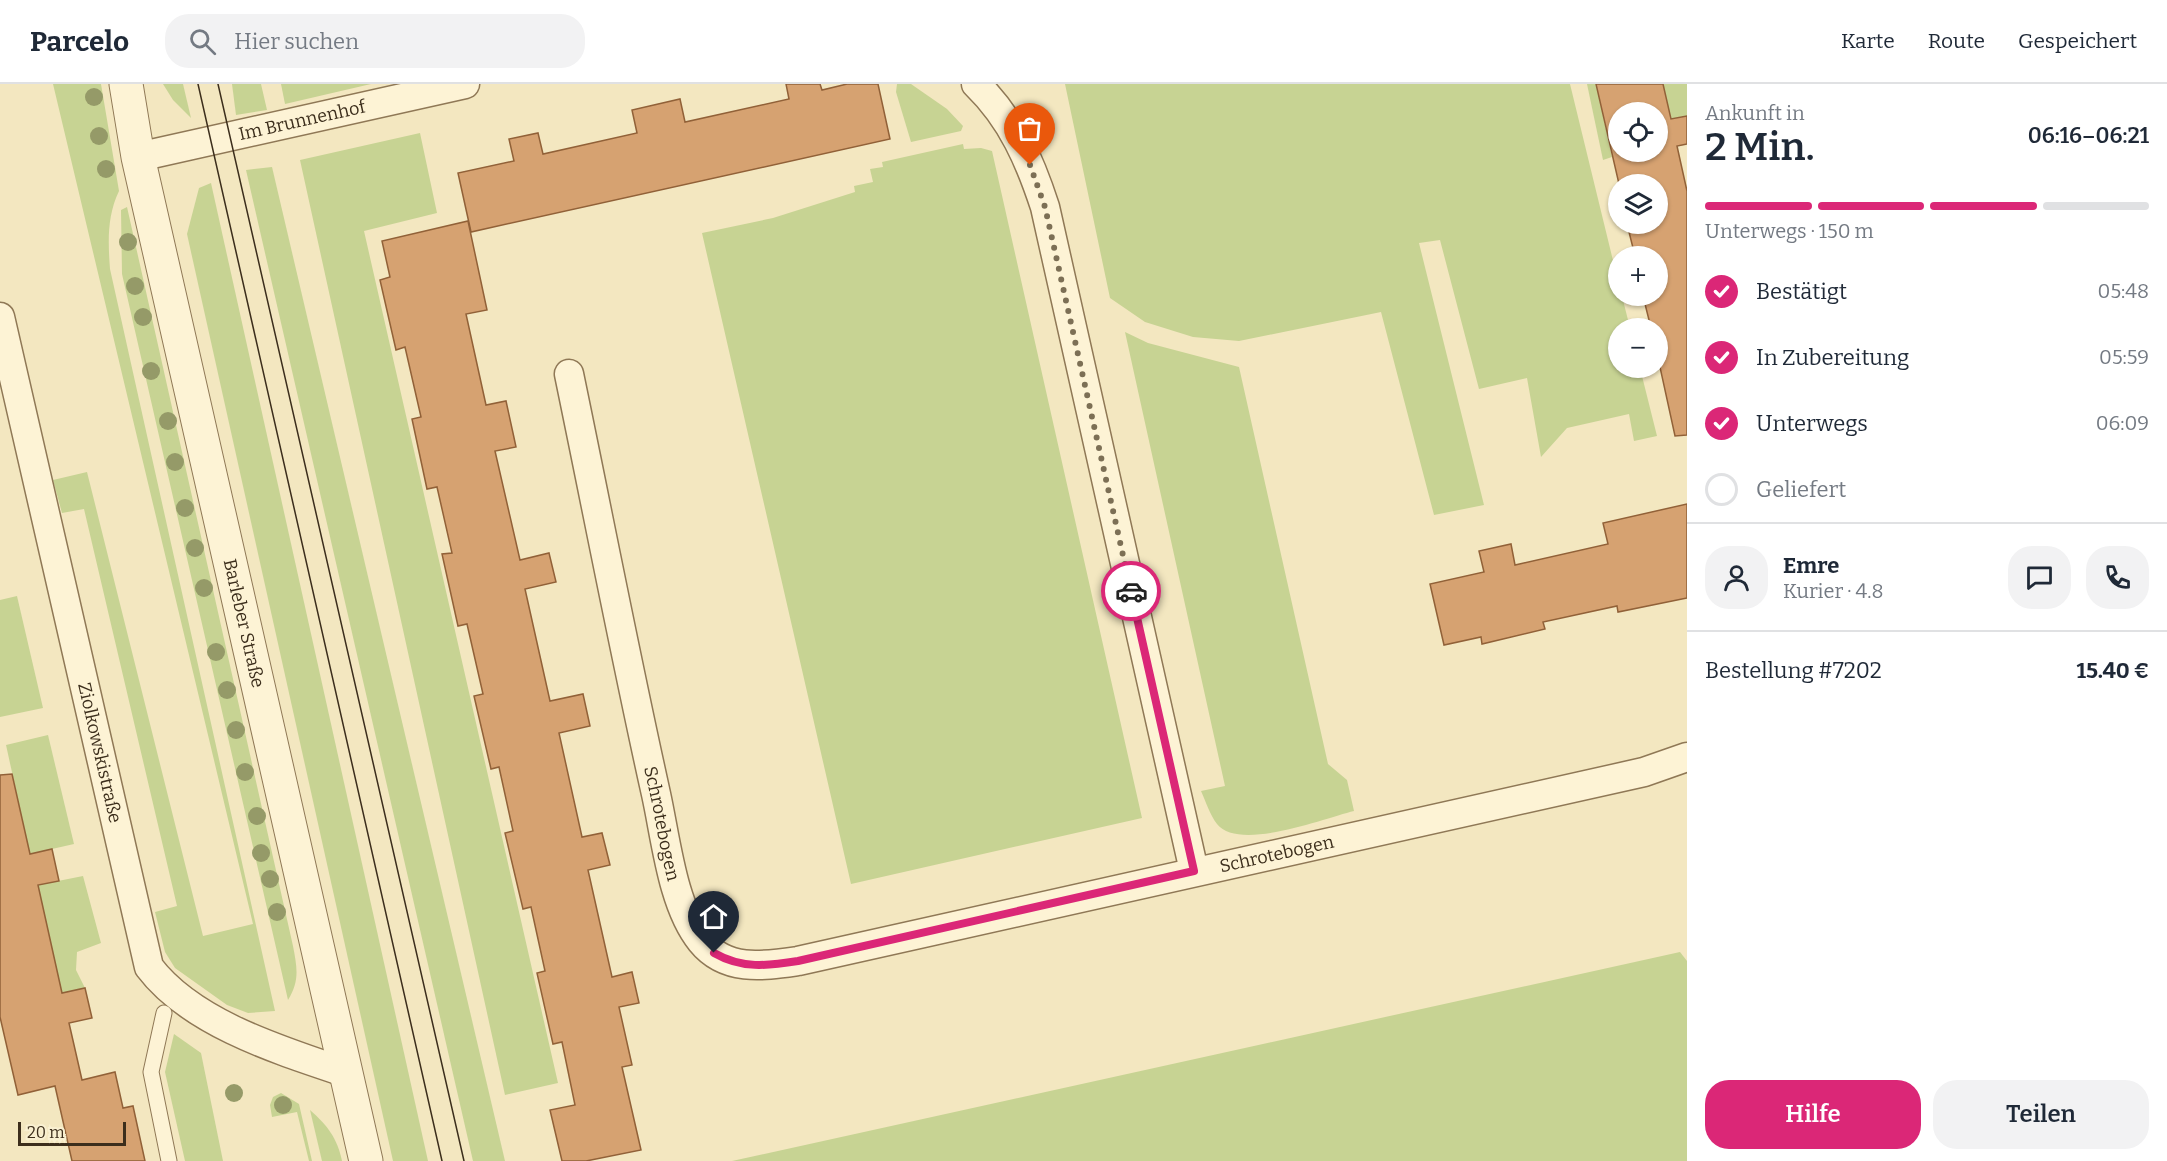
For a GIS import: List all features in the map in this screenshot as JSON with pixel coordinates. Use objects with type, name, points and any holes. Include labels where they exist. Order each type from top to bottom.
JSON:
[{"type":"street","name":"Barleber Straße","points":[[126,84],[138,157],[366,1161]]},
{"type":"street","name":"Im Brunnenhof","points":[[138,157],[465,84]]},
{"type":"street","points":[[976,84],[1012,129],[1025,152],[1045,207],[1194,871]]},
{"type":"street","name":"Ziolkowskistraße","points":[[0,317],[148,967],[162,983],[215,1020],[291,1054],[347,1073]]},
{"type":"street","name":"Schrotebogen","points":[[569,374],[642,732],[678,891],[693,929],[714,953],[746,965],[764,966],[798,961],[1644,771],[1687,757]]},
{"type":"lane","points":[[164,1013],[151,1072],[169,1161]]},
{"type":"green space","points":[[53,84],[101,84],[119,191],[110,220],[110,269],[275,1011],[248,1013],[227,1005],[175,968],[165,952],[155,912],[177,906],[84,509],[62,513],[53,480],[87,472],[203,936],[253,924]]},
{"type":"green space","points":[[163,84],[183,84],[191,118],[173,100]]},
{"type":"green space","points":[[232,84],[261,84],[267,110],[236,115]]},
{"type":"green space","points":[[281,84],[371,84],[285,104]]},
{"type":"green space","points":[[897,84],[911,84],[947,109],[963,126],[961,131],[911,142],[896,92]]},
{"type":"green space","points":[[1065,84],[1570,84],[1609,246],[1608,306],[1624,306],[1628,318],[1608,318],[1608,378],[1642,378],[1657,436],[1634,441],[1629,414],[1567,428],[1541,457],[1527,378],[1479,389],[1440,240],[1419,243],[1484,505],[1434,515],[1381,312],[1239,341],[1193,337],[1145,322],[1110,298]]},
{"type":"green space","points":[[1587,84],[1596,84],[1608,139],[1608,158],[1603,160]]},
{"type":"green space","points":[[1663,84],[1687,84],[1687,116],[1671,119]]},
{"type":"green space","points":[[420,133],[437,213],[364,231],[558,1083],[505,1095],[300,160]]},
{"type":"green space","points":[[963,144],[964,149],[981,148],[992,151],[1142,818],[851,884],[702,233],[773,218],[855,192],[854,186],[873,182],[870,169],[883,167],[882,162]]},
{"type":"green space","points":[[272,167],[505,1161],[473,1161],[246,170]]},
{"type":"green space","points":[[211,183],[428,1161],[393,1161],[187,234],[199,188]]},
{"type":"green space","points":[[127,207],[293,946],[296,974],[294,987],[288,1000],[122,274],[121,210]]},
{"type":"green space","points":[[1125,332],[1148,343],[1239,367],[1328,764],[1347,780],[1354,811],[1283,831],[1244,835],[1228,832],[1217,824],[1210,813],[1201,791],[1225,786]]},
{"type":"green space","points":[[17,596],[43,708],[0,717],[0,600]]},
{"type":"green space","points":[[48,735],[74,844],[30,854],[6,745]]},
{"type":"green space","points":[[83,876],[101,943],[77,952],[76,970],[85,988],[62,993],[38,885]]},
{"type":"green space","points":[[1680,952],[1687,961],[1687,1161],[732,1161]]},
{"type":"green space","points":[[174,1034],[201,1053],[223,1161],[185,1161],[165,1072]]},
{"type":"green space","points":[[281,1093],[299,1104],[312,1161],[309,1161],[297,1112],[272,1117],[270,1105],[273,1097]]},
{"type":"green space","points":[[310,1110],[331,1133],[342,1161],[322,1161]]},
{"type":"building","points":[[786,84],[820,84],[822,90],[847,84],[878,84],[890,139],[471,232],[458,173],[514,161],[509,139],[538,133],[543,154],[637,133],[632,110],[680,99],[685,122],[789,99]]},
{"type":"building","points":[[1596,84],[1663,84],[1667,102],[1608,102],[1608,136]]},
{"type":"building","points":[[1668,106],[1671,119],[1687,116],[1687,144],[1677,146],[1687,191],[1687,435],[1675,436],[1662,378],[1668,378],[1668,318],[1648,318],[1646,306],[1668,306],[1668,246],[1632,246],[1630,234],[1668,234],[1668,174],[1617,174],[1614,162],[1668,162]]},
{"type":"building","points":[[468,221],[487,310],[466,314],[486,405],[506,401],[516,447],[495,451],[520,560],[549,553],[556,582],[525,589],[550,701],[583,694],[590,726],[559,733],[582,837],[602,833],[610,865],[588,870],[612,977],[632,972],[639,1003],[619,1007],[632,1065],[622,1067],[641,1150],[586,1161],[562,1161],[550,1110],[575,1105],[562,1042],[553,1044],[537,973],[545,971],[531,907],[523,909],[505,833],[513,831],[499,767],[491,769],[474,696],[483,694],[467,624],[458,626],[442,554],[452,553],[437,487],[427,489],[412,419],[421,417],[405,347],[396,350],[380,280],[390,277],[382,241]]},
{"type":"building","points":[[1687,504],[1687,598],[1618,612],[1617,606],[1543,622],[1545,629],[1482,644],[1481,637],[1444,645],[1430,584],[1484,572],[1479,551],[1511,544],[1515,565],[1608,544],[1603,523]]},
{"type":"building","points":[[12,774],[30,854],[52,849],[59,881],[38,885],[62,993],[85,988],[92,1018],[69,1023],[82,1080],[115,1072],[123,1108],[133,1106],[145,1161],[72,1161],[55,1086],[18,1095],[0,1017],[0,775]]},
{"type":"tram line","points":[[198,84],[442,1161]]},
{"type":"tram line","points":[[218,84],[464,1161]]},
{"type":"way so far","points":[[1030,165],[1045,207],[1131,591]]},
{"type":"route","points":[[714,953],[737,964],[746,965],[764,966],[798,961],[1194,871],[1131,591]]}]
